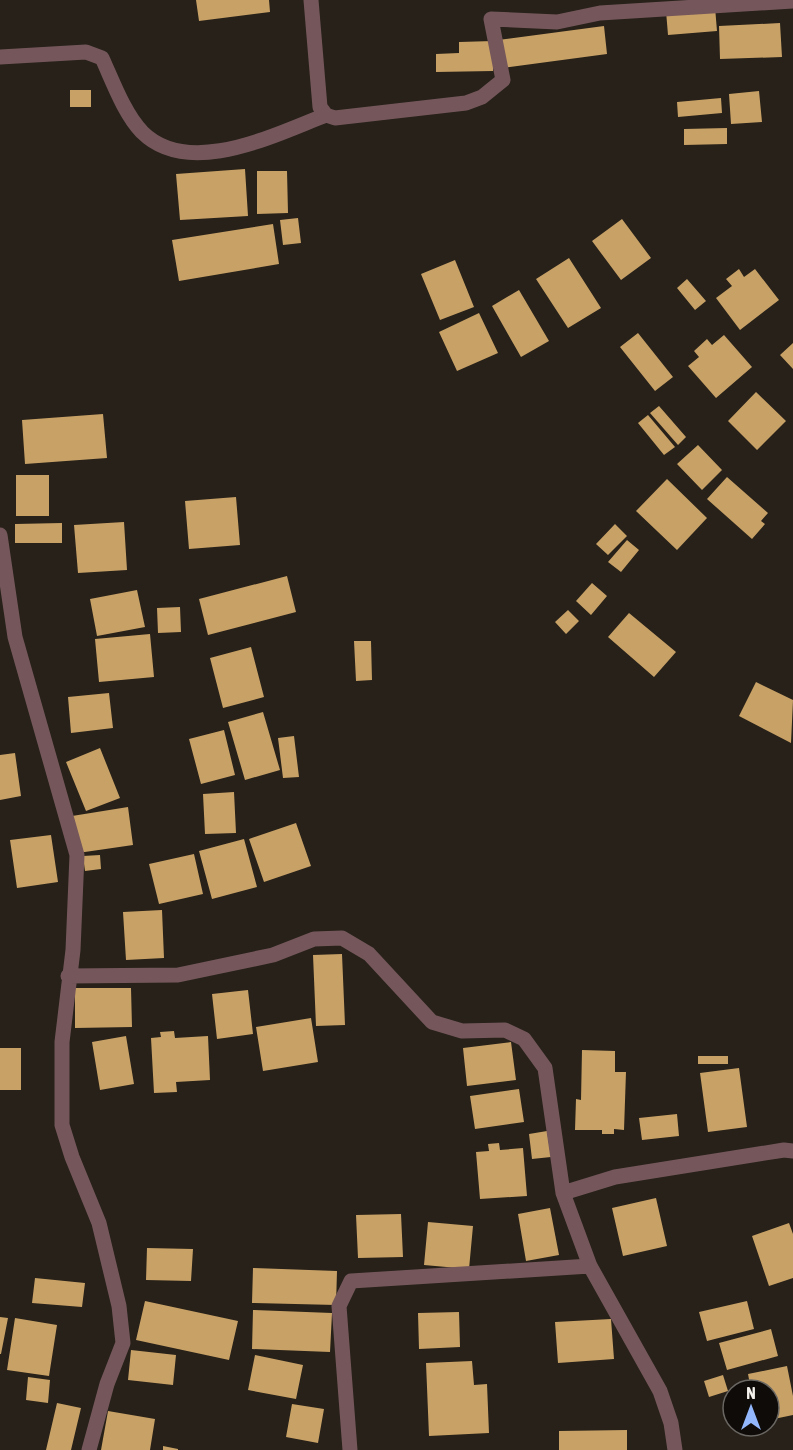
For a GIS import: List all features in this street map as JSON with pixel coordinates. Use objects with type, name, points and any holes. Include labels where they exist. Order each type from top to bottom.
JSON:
[{"type":"street","points":[[311,0],[320,107],[326,115],[335,118],[466,104],[482,97],[503,80],[491,19],[556,22],[600,13],[793,1]]},
{"type":"street","points":[[0,57],[86,52],[102,58],[131,115],[143,132],[168,147],[196,153],[230,150],[326,115]]},
{"type":"street","points":[[0,535],[15,637],[77,855],[73,950],[68,976],[62,1042],[62,1125],[72,1157],[99,1223],[119,1306],[123,1343],[107,1384],[89,1450]]},
{"type":"street","points":[[68,976],[178,975],[273,955],[314,939],[342,938],[369,954],[432,1022],[462,1031],[505,1030],[524,1039],[545,1068],[563,1193],[590,1266],[660,1391],[671,1423],[675,1450]]},
{"type":"street","points":[[563,1193],[615,1177],[784,1150],[793,1151]]},
{"type":"street","points":[[350,1450],[339,1306],[351,1281],[590,1266]]},
{"type":"building","points":[[196,0],[269,0],[270,12],[199,21]]},
{"type":"building","points":[[715,7],[717,31],[668,35],[666,11]]},
{"type":"building","points":[[780,23],[782,57],[720,59],[719,26]]},
{"type":"building","points":[[604,26],[607,54],[502,68],[498,40]]},
{"type":"building","points":[[493,41],[493,71],[436,72],[436,54],[459,53],[459,42]]},
{"type":"building","points":[[70,90],[91,90],[91,107],[70,107]]},
{"type":"building","points":[[759,91],[762,122],[731,124],[729,94]]},
{"type":"building","points":[[721,98],[722,113],[678,117],[677,102]]},
{"type":"building","points":[[727,128],[727,144],[684,145],[684,129]]},
{"type":"building","points":[[245,169],[248,216],[180,220],[176,174]]},
{"type":"building","points":[[257,171],[287,171],[288,213],[257,214]]},
{"type":"building","points":[[298,218],[301,243],[283,245],[280,220]]},
{"type":"building","points":[[622,219],[651,258],[621,280],[592,241]]},
{"type":"building","points":[[273,224],[279,264],[179,281],[172,240]]},
{"type":"building","points":[[569,258],[601,308],[568,328],[536,279]]},
{"type":"building","points":[[455,260],[474,307],[440,320],[421,274]]},
{"type":"building","points":[[739,269],[744,277],[755,269],[779,300],[740,330],[716,298],[732,286],[726,279]]},
{"type":"building","points":[[687,279],[706,301],[695,310],[677,288]]},
{"type":"building","points":[[519,290],[549,341],[521,357],[492,306]]},
{"type":"building","points":[[479,313],[498,353],[457,371],[439,332]]},
{"type":"building","points":[[638,333],[673,377],[655,391],[620,347]]},
{"type":"building","points":[[724,335],[752,367],[716,398],[688,366],[699,357],[694,351],[707,339],[712,345]]},
{"type":"building","points":[[793,343],[793,369],[780,355]]},
{"type":"building","points":[[756,392],[786,421],[757,450],[728,421]]},
{"type":"building","points":[[659,406],[686,437],[678,445],[650,413]]},
{"type":"building","points":[[103,414],[107,458],[25,464],[22,420]]},
{"type":"building","points":[[648,415],[675,447],[664,455],[638,423]]},
{"type":"building","points":[[698,445],[722,470],[702,490],[677,464]]},
{"type":"building","points":[[16,475],[49,475],[49,516],[16,516]]},
{"type":"building","points":[[727,477],[768,513],[761,521],[765,524],[752,539],[707,499]]},
{"type":"building","points":[[667,479],[707,518],[677,550],[636,511]]},
{"type":"building","points":[[236,497],[240,545],[189,549],[185,501]]},
{"type":"building","points":[[124,522],[127,570],[78,573],[74,525]]},
{"type":"building","points":[[62,523],[62,543],[15,543],[15,524]]},
{"type":"building","points":[[615,524],[627,536],[608,555],[596,544]]},
{"type":"building","points":[[627,540],[639,550],[621,572],[608,562]]},
{"type":"building","points":[[287,576],[296,612],[208,635],[199,599]]},
{"type":"building","points":[[592,583],[607,596],[591,615],[576,601]]},
{"type":"building","points":[[137,590],[145,627],[97,636],[90,599]]},
{"type":"building","points":[[180,607],[181,632],[158,633],[157,608]]},
{"type":"building","points":[[568,610],[579,621],[566,634],[555,622]]},
{"type":"building","points":[[629,613],[676,652],[654,677],[608,637]]},
{"type":"building","points":[[150,634],[154,677],[99,682],[95,639]]},
{"type":"building","points":[[354,641],[371,641],[372,680],[356,681]]},
{"type":"building","points":[[251,647],[264,697],[223,708],[210,658]]},
{"type":"building","points":[[756,682],[793,700],[791,743],[739,716]]},
{"type":"building","points":[[109,693],[113,728],[71,733],[68,697]]},
{"type":"building","points":[[263,712],[280,770],[245,780],[228,722]]},
{"type":"building","points":[[224,730],[235,775],[201,784],[189,739]]},
{"type":"building","points":[[294,736],[299,777],[283,778],[278,738]]},
{"type":"building","points":[[100,748],[120,798],[86,811],[66,762]]},
{"type":"building","points":[[15,753],[21,796],[0,800],[0,755]]},
{"type":"building","points":[[234,792],[236,833],[205,834],[203,794]]},
{"type":"building","points":[[128,807],[133,845],[78,853],[72,816]]},
{"type":"building","points":[[296,823],[311,866],[264,882],[249,839]]},
{"type":"building","points":[[51,835],[58,882],[17,888],[10,840]]},
{"type":"building","points":[[244,839],[257,887],[212,899],[199,851]]},
{"type":"building","points":[[194,854],[203,894],[159,904],[149,864]]},
{"type":"building","points":[[100,855],[101,869],[85,871],[83,856]]},
{"type":"building","points":[[162,910],[164,958],[126,960],[123,912]]},
{"type":"building","points":[[342,954],[345,1025],[316,1026],[313,955]]},
{"type":"building","points":[[75,988],[131,988],[132,1027],[75,1028]]},
{"type":"building","points":[[248,990],[253,1034],[217,1039],[212,994]]},
{"type":"building","points":[[311,1018],[318,1062],[263,1071],[256,1027]]},
{"type":"building","points":[[174,1031],[175,1038],[208,1036],[210,1080],[176,1082],[177,1092],[154,1093],[151,1038],[161,1037],[160,1032]]},
{"type":"building","points":[[126,1036],[134,1084],[100,1090],[92,1042]]},
{"type":"building","points":[[511,1042],[516,1080],[467,1086],[463,1048]]},
{"type":"building","points":[[0,1048],[21,1048],[21,1090],[0,1090]]},
{"type":"building","points":[[582,1050],[615,1051],[615,1072],[626,1072],[624,1130],[614,1129],[614,1134],[602,1134],[602,1130],[575,1130],[576,1099],[581,1100]]},
{"type":"building","points":[[698,1056],[728,1056],[728,1064],[698,1064]]},
{"type":"building","points":[[739,1068],[747,1127],[708,1132],[700,1073]]},
{"type":"building","points":[[519,1089],[524,1122],[475,1129],[470,1096]]},
{"type":"building","points":[[677,1114],[679,1136],[642,1140],[639,1118]]},
{"type":"building","points":[[547,1131],[551,1157],[532,1159],[529,1134]]},
{"type":"building","points":[[499,1143],[500,1150],[523,1148],[527,1196],[480,1199],[476,1152],[489,1151],[488,1144]]},
{"type":"building","points":[[656,1198],[667,1246],[623,1256],[612,1208]]},
{"type":"building","points":[[550,1208],[559,1255],[526,1261],[518,1214]]},
{"type":"building","points":[[401,1214],[403,1257],[358,1258],[356,1215]]},
{"type":"building","points":[[428,1222],[473,1226],[469,1269],[424,1265]]},
{"type":"building","points":[[789,1223],[793,1234],[793,1278],[769,1286],[752,1236]]},
{"type":"building","points":[[147,1248],[193,1249],[191,1281],[146,1280]]},
{"type":"building","points":[[253,1268],[337,1271],[336,1305],[252,1303]]},
{"type":"building","points":[[35,1278],[85,1283],[82,1307],[32,1303]]},
{"type":"building","points":[[145,1301],[238,1321],[229,1360],[136,1340]]},
{"type":"building","points":[[747,1301],[754,1329],[707,1341],[699,1312]]},
{"type":"building","points":[[253,1310],[332,1313],[330,1352],[252,1349]]},
{"type":"building","points":[[459,1312],[460,1347],[419,1349],[418,1313]]},
{"type":"building","points":[[0,1317],[8,1318],[1,1354],[0,1354]]},
{"type":"building","points":[[15,1318],[57,1325],[49,1376],[7,1370]]},
{"type":"building","points":[[611,1319],[614,1359],[558,1363],[555,1322]]},
{"type":"building","points":[[771,1329],[778,1356],[727,1370],[719,1343]]},
{"type":"building","points":[[131,1350],[176,1355],[173,1385],[128,1380]]},
{"type":"building","points":[[255,1355],[303,1365],[296,1399],[248,1390]]},
{"type":"building","points":[[472,1361],[474,1385],[487,1384],[489,1433],[429,1436],[426,1363]]},
{"type":"building","points":[[787,1366],[793,1396],[793,1415],[781,1418],[781,1378],[749,1378],[748,1374]]},
{"type":"building","points":[[723,1375],[721,1393],[709,1397],[704,1381]]},
{"type":"building","points":[[28,1377],[50,1380],[48,1403],[26,1400]]},
{"type":"building","points":[[57,1403],[81,1408],[71,1450],[46,1450]]},
{"type":"building","points":[[292,1404],[324,1409],[318,1443],[286,1437]]},
{"type":"building","points":[[108,1411],[155,1419],[150,1450],[101,1450]]},
{"type":"building","points":[[627,1430],[627,1450],[559,1450],[559,1431]]},
{"type":"building","points":[[163,1446],[178,1449],[178,1450],[163,1450]]}]
